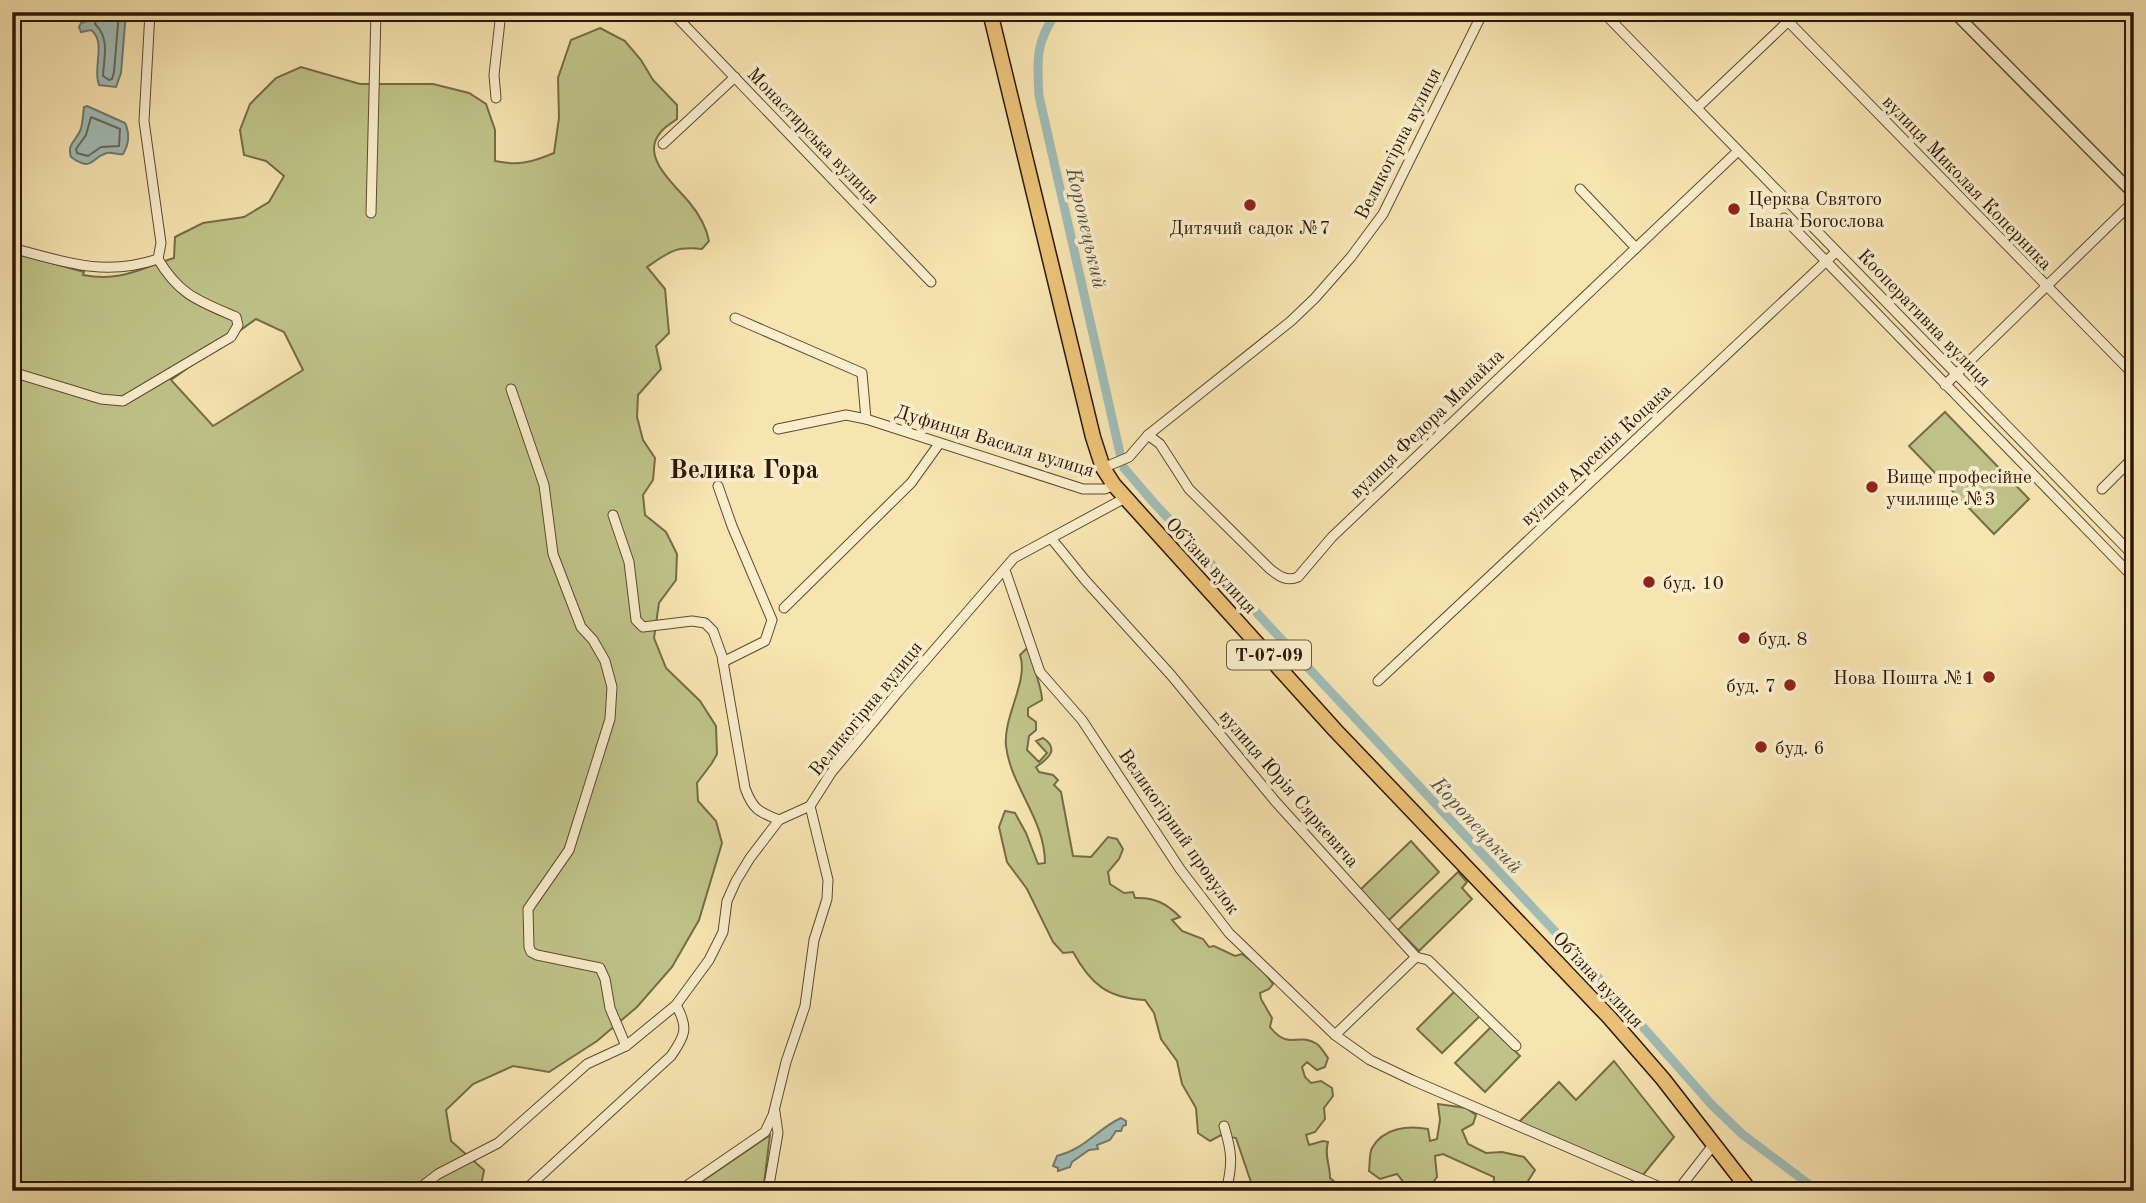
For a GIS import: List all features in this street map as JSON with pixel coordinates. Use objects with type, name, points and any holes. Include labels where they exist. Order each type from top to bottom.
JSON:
[{"type":"main road","name":"Обʼїзна вулиця","points":[[990,12],[1093,437],[1104,468],[1114,485],[1335,730],[1609,1017],[1714,1143],[1750,1191]]},
{"type":"street","points":[[12,372],[101,399],[123,401],[231,337],[238,325],[236,317],[190,296],[170,279],[158,259],[161,243],[147,148],[145,109],[149,12]]},
{"type":"street","points":[[371,213],[376,12]]},
{"type":"street","points":[[496,98],[494,75],[501,12]]},
{"type":"street","name":"Монастирська вулиця","points":[[672,12],[931,282]]},
{"type":"street","name":"Великогірна вулиця","points":[[1104,468],[1129,457],[1149,435],[1291,321],[1352,257],[1383,214],[1483,12]]},
{"type":"street","name":"Кооперативна вулиця","points":[[1604,12],[2134,556]]},
{"type":"street","name":"вулиця Миколая Коперника","points":[[1779,12],[2134,375]]},
{"type":"street","points":[[1697,108],[1798,12]]},
{"type":"street","points":[[1954,12],[2134,194]]},
{"type":"street","points":[[663,144],[735,77]]},
{"type":"street","name":"вулиця Федора Манайла","points":[[1149,435],[1160,444],[1189,489],[1270,569],[1291,580],[1298,577],[1332,537],[1738,151]]},
{"type":"street","points":[[1580,189],[1636,248]]},
{"type":"street","points":[[1945,385],[2134,201]]},
{"type":"street","name":"Кооперативна вулиця","points":[[1784,218],[2133,577]]},
{"type":"street","points":[[12,248],[85,267],[112,269],[158,259]]},
{"type":"street","name":"вулиця Арсенія Коцака","points":[[1378,681],[1836,252]]},
{"type":"street","name":"Дуфинця Василя вулиця","points":[[735,318],[862,373],[866,419]]},
{"type":"street","points":[[511,390],[544,485],[553,554],[581,627],[593,640],[605,661],[612,687],[610,719],[569,849],[528,909],[529,947],[531,952],[537,955],[600,968],[605,979],[610,1008],[626,1046]]},
{"type":"street","name":"Дуфинця Василя вулиця","points":[[778,429],[846,415],[866,419],[1083,489],[1105,489],[1114,485]]},
{"type":"street","points":[[784,608],[911,483],[939,444]]},
{"type":"street","points":[[2102,489],[2134,457]]},
{"type":"street","points":[[718,486],[772,621],[765,641],[723,662]]},
{"type":"street","name":"Великогірна вулиця","points":[[775,1107],[786,1062],[805,1006],[814,940],[827,899],[828,880],[810,806],[831,774],[898,692],[1014,558],[1125,498]]},
{"type":"street","points":[[613,515],[629,562],[636,620],[643,627],[651,628],[692,621],[705,623],[713,631],[723,662],[745,788],[751,803],[758,811],[779,820]]},
{"type":"street","name":"вулиця Юрія Сяркевича","points":[[1051,538],[1171,675],[1275,801],[1416,957],[1428,960],[1516,1046]]},
{"type":"street","name":"Великогірний провулок","points":[[1005,570],[1040,672],[1088,728],[1180,869],[1229,933],[1335,1035],[1370,1060],[1412,1080],[1669,1191],[1682,1185],[1714,1143]]},
{"type":"street","points":[[416,1191],[439,1174],[498,1143],[587,1065],[626,1046],[676,1005],[709,960],[723,932],[727,901],[750,858],[779,820],[810,806]]},
{"type":"street","points":[[1335,1035],[1416,957]]},
{"type":"street","points":[[523,1191],[671,1056],[683,1039],[685,1021],[676,1005]]},
{"type":"street","points":[[679,1191],[765,1132],[775,1107]]},
{"type":"street","points":[[768,1191],[778,1133],[775,1107]]},
{"type":"street","points":[[1224,1126],[1232,1153],[1226,1191]]},
{"type":"green space","points":[[600,28],[625,41],[653,80],[677,105],[677,119],[660,133],[654,152],[668,179],[699,216],[709,241],[702,249],[685,248],[673,251],[647,267],[665,289],[669,333],[656,346],[661,369],[638,395],[637,417],[643,440],[655,458],[653,480],[643,495],[645,515],[666,532],[677,554],[676,580],[659,603],[654,638],[666,668],[700,701],[716,726],[717,754],[697,783],[698,801],[716,821],[722,843],[699,920],[672,967],[637,1007],[597,1041],[549,1072],[513,1066],[473,1084],[446,1110],[451,1141],[484,1170],[480,1191],[12,1191],[12,252],[84,272],[83,275],[119,276],[174,258],[175,237],[203,223],[244,217],[269,202],[284,176],[266,161],[244,155],[240,130],[250,104],[276,78],[301,67],[360,84],[433,84],[469,93],[486,104],[495,130],[495,161],[518,163],[554,153],[559,118],[558,78],[571,40]],"holes":[[[256,319],[284,332],[303,370],[213,426],[171,380]]]},
{"type":"green space","points":[[1945,412],[2029,499],[1994,534],[1909,446]]},
{"type":"green space","points":[[1028,647],[1042,700],[1028,708],[1028,716],[1036,722],[1036,730],[1029,736],[1027,750],[1039,762],[1047,753],[1036,741],[1043,738],[1051,746],[1048,757],[1036,767],[1039,772],[1053,775],[1058,780],[1054,785],[1061,792],[1073,856],[1091,857],[1108,837],[1117,839],[1123,849],[1119,859],[1108,872],[1110,884],[1124,893],[1133,892],[1135,898],[1155,900],[1165,905],[1180,917],[1172,920],[1182,931],[1203,939],[1209,947],[1214,946],[1235,956],[1242,954],[1262,969],[1273,984],[1260,993],[1272,1018],[1270,1027],[1288,1040],[1304,1040],[1317,1044],[1328,1058],[1325,1067],[1317,1070],[1307,1062],[1302,1067],[1305,1077],[1311,1083],[1321,1081],[1332,1088],[1333,1096],[1324,1108],[1325,1119],[1315,1132],[1306,1135],[1309,1145],[1328,1142],[1330,1178],[1337,1184],[1336,1191],[1254,1191],[1236,1138],[1221,1135],[1210,1141],[1198,1133],[1196,1108],[1182,1084],[1177,1061],[1161,1039],[1154,1013],[1145,1000],[1121,996],[1102,988],[1087,973],[1073,952],[1063,953],[1053,942],[1027,889],[1007,862],[999,827],[1005,811],[1015,813],[1038,864],[1045,863],[1040,832],[1014,775],[1006,746],[1008,723],[1021,676],[1020,655]]},
{"type":"green space","points":[[1411,841],[1439,872],[1388,921],[1360,890]]},
{"type":"green space","points":[[1458,872],[1467,882],[1462,888],[1472,899],[1419,951],[1398,930]]},
{"type":"green space","points":[[1456,990],[1481,1015],[1442,1053],[1417,1029]]},
{"type":"green space","points":[[1491,1027],[1520,1056],[1485,1092],[1455,1063]]},
{"type":"green space","points":[[1614,1061],[1674,1137],[1643,1175],[1518,1123],[1559,1082],[1576,1100]]},
{"type":"green space","points":[[1438,1104],[1466,1108],[1476,1115],[1473,1124],[1462,1130],[1468,1144],[1486,1153],[1502,1152],[1524,1157],[1535,1170],[1528,1181],[1527,1191],[1493,1191],[1494,1177],[1443,1154],[1435,1156],[1437,1177],[1430,1186],[1405,1184],[1397,1174],[1380,1179],[1369,1171],[1372,1148],[1389,1132],[1404,1128],[1428,1129],[1430,1141],[1437,1139],[1440,1120]]},
{"type":"green space","points":[[770,1135],[763,1191],[688,1191]]},
{"type":"water","points":[[91,12],[126,12],[121,73],[116,87],[99,85],[99,48],[96,35],[91,30],[81,32],[79,27],[81,23],[88,21]]},
{"type":"water","points":[[84,107],[125,123],[128,139],[123,154],[107,153],[88,164],[71,157],[71,146],[80,131]]},
{"type":"water","points":[[1121,1118],[1126,1121],[1126,1125],[1121,1131],[1116,1131],[1110,1140],[1097,1145],[1098,1149],[1089,1150],[1072,1162],[1070,1167],[1058,1171],[1058,1168],[1053,1166],[1057,1156],[1075,1149]]},
{"type":"waterway","name":"Коропецький","points":[[1057,12],[1045,33],[1039,52],[1039,96],[1120,453]]},
{"type":"waterway","name":"Коропецький","points":[[1124,468],[1620,1001],[1711,1104],[1742,1134],[1818,1191]]},
{"type":"place","name":"Дитячий садок №7","points":[[1250,205]]},
{"type":"place","name":"Церква Святого Івана Богослова","points":[[1734,209]]},
{"type":"place","name":"Вище професійне училище №3","points":[[1872,487]]},
{"type":"place","name":"буд. 10","points":[[1649,582]]},
{"type":"place","name":"буд. 8","points":[[1744,638]]},
{"type":"place","name":"Нова Пошта №1","points":[[1989,677]]},
{"type":"place","name":"буд. 7","points":[[1790,685]]},
{"type":"place","name":"буд. 6","points":[[1761,747]]},
{"type":"district","name":"Велика Гора","points":[[744,469]]}]
